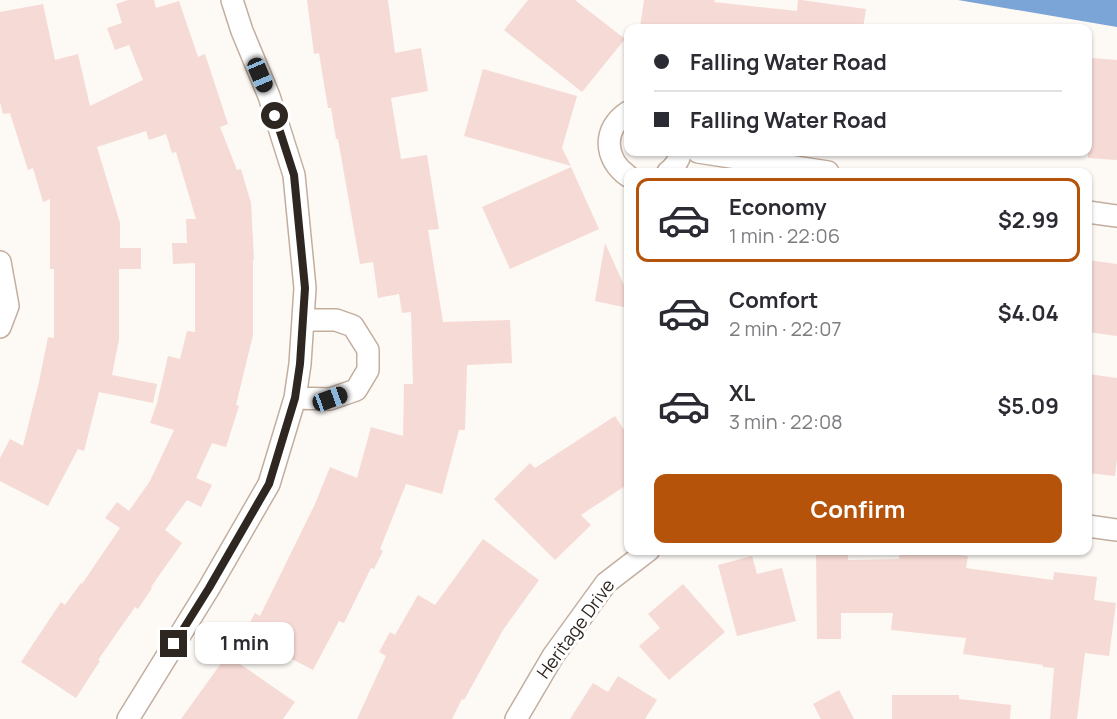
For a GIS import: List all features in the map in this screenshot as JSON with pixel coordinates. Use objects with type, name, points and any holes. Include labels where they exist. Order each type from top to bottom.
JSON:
[{"type":"street","points":[[128,719],[209,588],[269,484],[295,398],[300,364],[305,288],[294,175],[269,96],[242,31],[232,0]]},
{"type":"street","points":[[624,114],[613,127],[609,140],[609,151],[613,162],[624,174]]},
{"type":"street","points":[[724,156],[802,168]]},
{"type":"street","points":[[1092,213],[1117,216]]},
{"type":"street","points":[[0,262],[8,306],[0,327]]},
{"type":"street","points":[[295,398],[330,399],[356,390],[368,370],[368,350],[352,326],[336,320],[304,320]]},
{"type":"street","points":[[1092,527],[1117,530]]},
{"type":"street","name":"Heritage Drive","points":[[516,719],[553,656],[606,583],[642,555]]},
{"type":"water","points":[[958,0],[1117,0],[1117,27]]},
{"type":"building","points":[[128,0],[154,0],[156,8],[179,1],[198,57],[205,54],[228,124],[220,127],[237,170],[241,169],[251,203],[254,260],[253,335],[236,405],[239,406],[226,447],[212,443],[196,478],[212,485],[201,507],[187,500],[165,530],[182,543],[138,609],[135,607],[98,660],[100,661],[76,698],[21,662],[61,602],[65,605],[82,584],[120,528],[105,518],[117,502],[129,511],[150,481],[174,430],[150,423],[168,356],[180,359],[187,331],[195,332],[195,263],[173,264],[172,243],[187,243],[186,219],[196,219],[176,152],[172,153],[166,134],[149,140],[146,131],[97,147],[120,223],[120,248],[141,248],[141,269],[119,269],[119,339],[112,375],[157,384],[153,403],[99,392],[84,451],[78,449],[48,506],[0,481],[0,458],[10,439],[23,446],[48,337],[54,338],[54,269],[50,269],[50,199],[43,202],[33,168],[28,170],[10,113],[3,114],[0,102],[0,12],[43,4],[55,60],[78,54],[90,106],[143,80],[129,45],[115,50],[107,28],[122,23],[116,4]]},
{"type":"building","points":[[307,0],[388,0],[395,53],[421,48],[428,91],[391,98],[401,159],[427,155],[439,229],[428,230],[443,322],[510,320],[512,363],[467,365],[465,430],[459,430],[442,494],[406,484],[380,549],[383,551],[374,569],[371,568],[344,623],[339,621],[313,670],[244,634],[255,613],[260,616],[315,504],[330,467],[357,478],[371,427],[403,436],[404,384],[413,384],[411,312],[402,313],[399,294],[378,298],[373,262],[360,264],[338,139],[336,139],[331,108],[328,108],[319,53],[314,54]]},
{"type":"building","points":[[528,0],[575,0],[624,40],[582,92],[504,30]]},
{"type":"building","points":[[644,0],[715,0],[714,2],[797,11],[798,0],[801,0],[866,9],[864,24],[641,24]]},
{"type":"building","points":[[1092,58],[1117,60],[1117,160],[1088,158],[1092,156]]},
{"type":"building","points":[[483,69],[577,96],[562,148],[571,166],[464,136]]},
{"type":"building","points":[[571,167],[599,229],[510,269],[482,207]]},
{"type":"building","points":[[605,243],[624,285],[624,307],[595,301]]},
{"type":"building","points":[[1092,261],[1117,264],[1117,336],[1092,333]]},
{"type":"building","points":[[1092,375],[1117,378],[1115,476],[1092,473]]},
{"type":"building","points":[[615,416],[624,430],[624,487],[581,515],[591,525],[555,560],[494,499],[530,463],[535,468]]},
{"type":"building","points":[[483,539],[539,580],[503,630],[452,719],[357,719],[386,656],[379,652],[390,632],[395,635],[418,595],[435,605]]},
{"type":"building","points":[[816,555],[848,555],[848,560],[899,559],[899,555],[968,556],[966,568],[1053,580],[1054,572],[1097,577],[1094,600],[1116,603],[1109,656],[1085,653],[1077,719],[1050,719],[1054,668],[963,654],[966,638],[891,630],[893,613],[841,613],[841,639],[817,639]]},
{"type":"building","points":[[752,556],[757,574],[782,568],[796,621],[737,636],[718,565]]},
{"type":"building","points":[[683,584],[725,632],[669,680],[639,646],[660,628],[648,614]]},
{"type":"building","points":[[227,655],[295,702],[283,719],[181,719]]},
{"type":"building","points":[[618,676],[657,700],[645,719],[570,719],[593,683],[608,692]]},
{"type":"building","points":[[839,690],[854,719],[821,719],[813,704]]},
{"type":"building","points":[[892,695],[959,695],[959,699],[1011,705],[1010,719],[892,719]]},
{"type":"route","points":[[174,644],[269,484],[295,398],[304,320],[305,288],[294,175],[275,116]]}]
